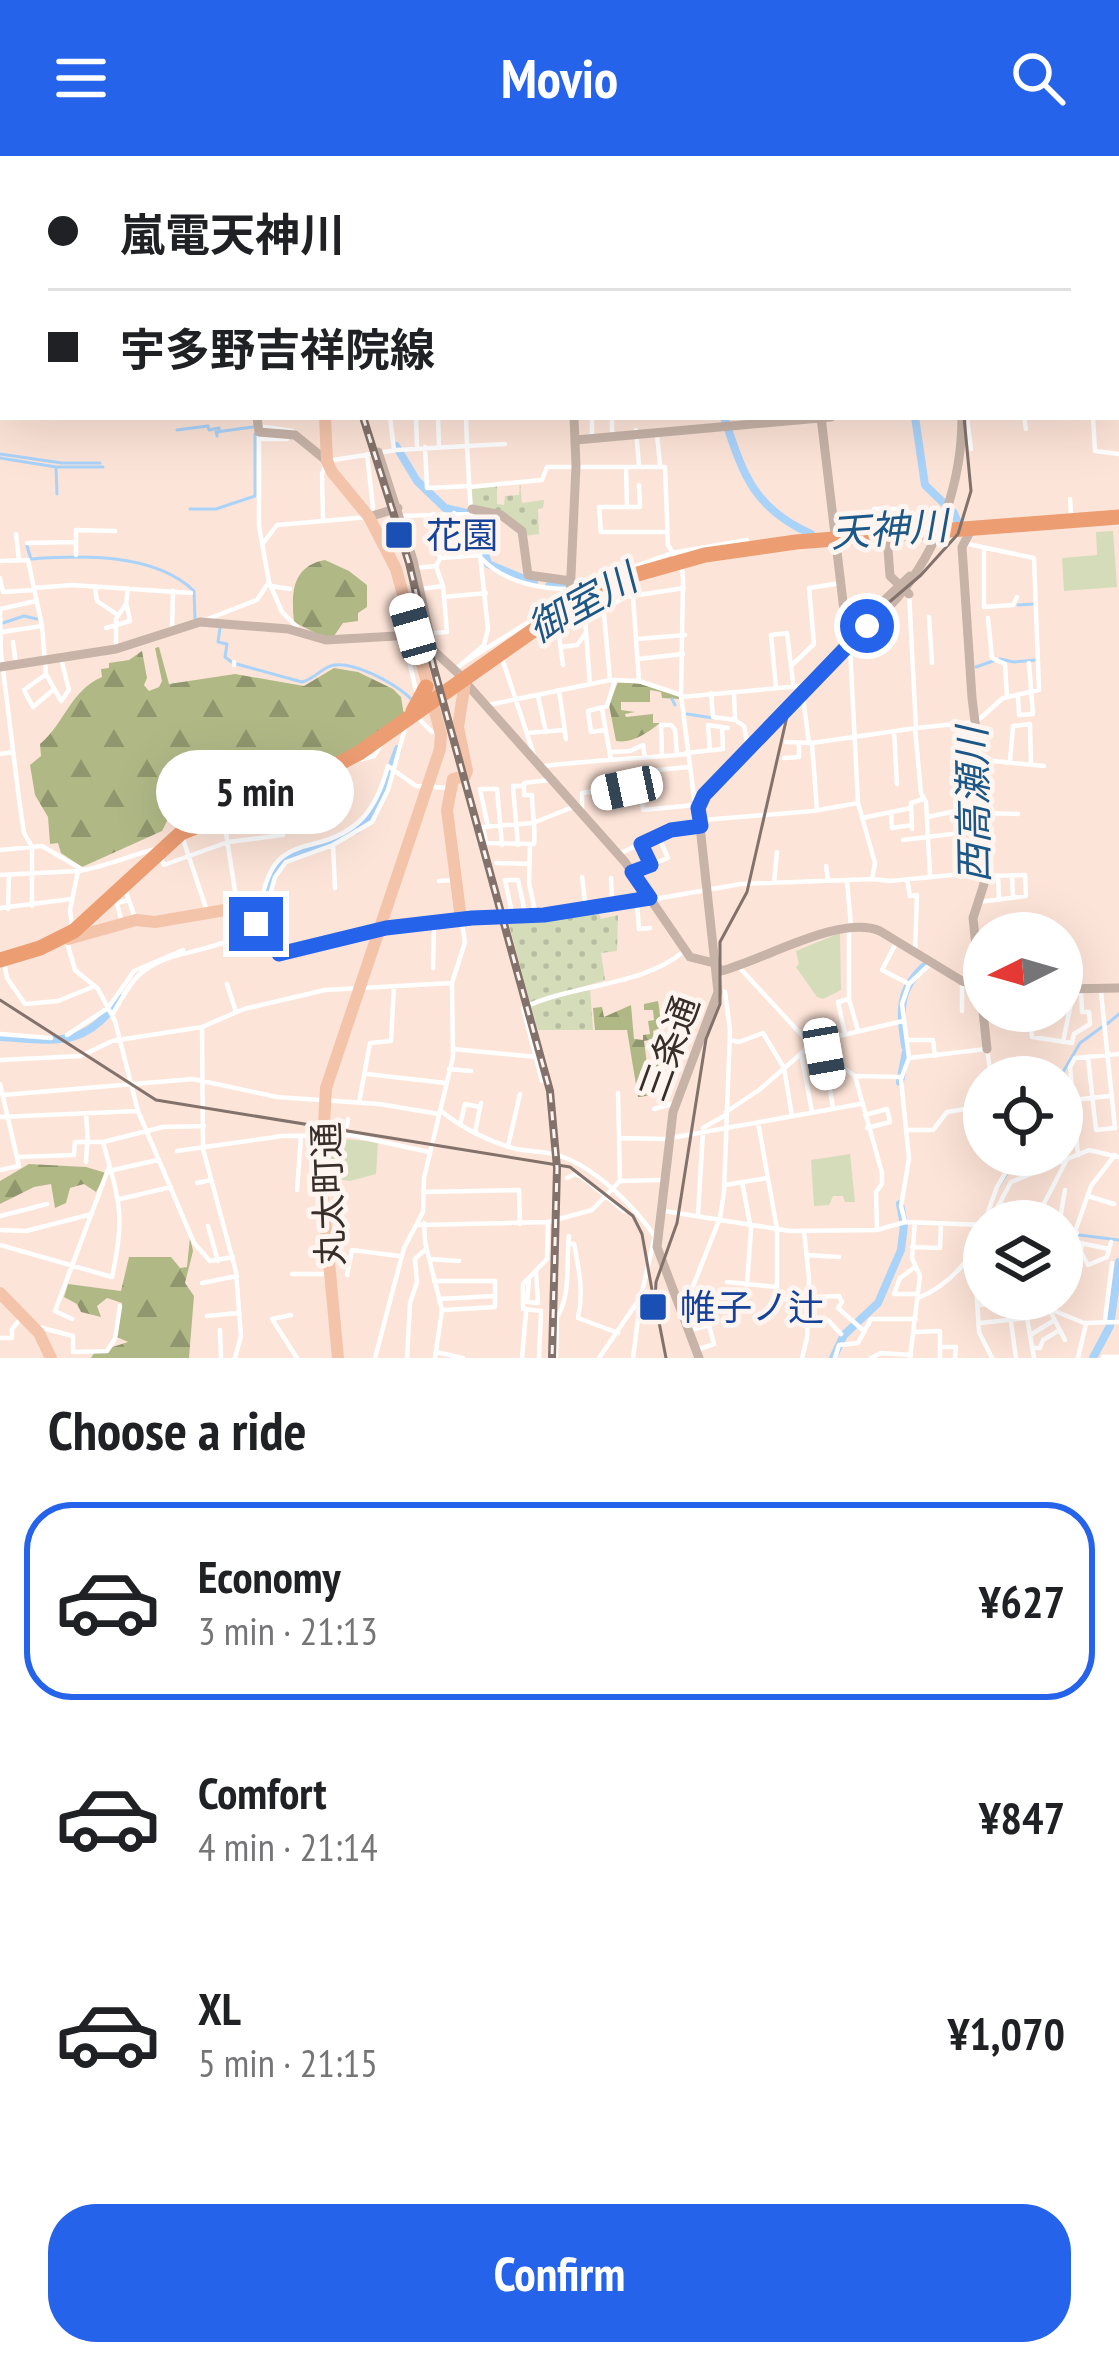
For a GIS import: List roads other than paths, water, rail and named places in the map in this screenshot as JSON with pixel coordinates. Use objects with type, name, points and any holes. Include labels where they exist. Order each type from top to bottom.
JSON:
[{"type":"highway","points":[[676,558],[890,525],[942,522],[968,536],[1072,517],[1119,517]]},
{"type":"highway","points":[[463,672],[502,658],[573,597],[676,558],[832,536]]},
{"type":"highway","points":[[359,756],[463,672],[536,630]]},
{"type":"highway","points":[[2,959],[63,935],[181,833],[359,756],[421,705]]},
{"type":"main road","points":[[325,420],[332,460]]},
{"type":"main road","points":[[472,511],[501,514],[522,531],[528,575],[573,597],[574,420]]},
{"type":"main road","points":[[726,424],[755,420]]},
{"type":"main road","points":[[576,438],[787,420]]},
{"type":"main road","points":[[818,420],[847,644]]},
{"type":"main road","points":[[696,806],[906,585],[942,522],[964,420]]},
{"type":"main road","points":[[576,438],[612,432],[657,433],[675,427]]},
{"type":"main road","points":[[258,428],[300,438],[332,460]]},
{"type":"main road","points":[[373,453],[399,512],[420,589],[416,635]]},
{"type":"main road","name":"丸太町通","points":[[332,460],[395,568],[416,635],[421,705],[436,733],[435,759],[328,1078],[321,1176],[338,1358]]},
{"type":"main road","points":[[369,517],[399,512]]},
{"type":"main road","points":[[890,525],[890,576],[906,585]]},
{"type":"main road","points":[[832,536],[835,584],[847,644]]},
{"type":"main road","points":[[968,536],[982,808],[982,873],[975,912]]},
{"type":"main road","points":[[847,644],[861,622],[906,585]]},
{"type":"main road","points":[[1,667],[116,649],[196,623],[273,627],[326,640],[416,635],[463,672],[537,767],[617,854],[683,952],[721,971],[850,926],[871,927],[962,981]]},
{"type":"main road","points":[[461,919],[447,810],[452,779],[467,771],[458,727],[463,672]]},
{"type":"main road","name":"三条通","points":[[696,806],[718,990],[675,1103],[656,1240],[698,1354]]},
{"type":"main road","points":[[63,935],[129,921],[263,908],[279,954],[378,931],[437,931],[461,919],[531,916],[650,898]]},
{"type":"main road","points":[[1083,989],[1119,988]]},
{"type":"main road","points":[[986,1032],[987,1049]]},
{"type":"main road","points":[[0,1293],[28,1320],[51,1358]]},
{"type":"street","points":[[390,420],[395,450]]},
{"type":"street","points":[[416,420],[427,488],[542,480],[545,468],[665,467],[668,532],[684,588],[681,696],[696,806],[643,810],[639,772],[688,767]]},
{"type":"street","points":[[438,420],[439,447]]},
{"type":"street","points":[[463,672],[486,641],[486,593],[472,511],[466,420]]},
{"type":"street","points":[[592,420],[592,434]]},
{"type":"street","points":[[612,420],[612,432]]},
{"type":"street","points":[[966,420],[971,448]]},
{"type":"street","points":[[1024,420],[1026,429]]},
{"type":"street","points":[[1093,420],[1095,452],[1119,454]]},
{"type":"street","points":[[258,428],[257,495],[270,584],[285,616],[305,633]]},
{"type":"street","points":[[636,432],[639,466]]},
{"type":"street","points":[[657,433],[661,466]]},
{"type":"street","points":[[323,519],[322,474],[332,460],[395,450],[505,444]]},
{"type":"street","points":[[264,542],[277,525],[369,517],[373,453]]},
{"type":"street","points":[[626,467],[627,507]]},
{"type":"street","points":[[639,485],[640,507],[599,507],[601,532],[668,532]]},
{"type":"street","points":[[1070,499],[1072,517]]},
{"type":"street","points":[[874,509],[890,525]]},
{"type":"street","points":[[399,512],[472,511]]},
{"type":"street","points":[[432,732],[421,705],[416,635],[447,632],[433,513]]},
{"type":"street","points":[[454,513],[461,557]]},
{"type":"street","points":[[76,555],[76,530],[115,531]]},
{"type":"street","points":[[16,534],[19,560]]},
{"type":"street","points":[[786,742],[974,722],[994,704],[1039,690],[1034,558],[984,549],[968,536]]},
{"type":"street","points":[[27,544],[76,542]]},
{"type":"street","points":[[984,549],[983,607],[1016,603]]},
{"type":"street","points":[[440,558],[481,556],[514,579],[604,612]]},
{"type":"street","points":[[0,561],[28,560],[46,674],[61,701],[69,690],[61,658]]},
{"type":"street","points":[[415,568],[436,566]]},
{"type":"street","points":[[0,578],[3,592],[95,586],[191,593]]},
{"type":"street","points":[[270,584],[290,589]]},
{"type":"street","points":[[196,623],[257,600],[270,584]]},
{"type":"street","points":[[790,667],[814,644],[809,588],[835,584]]},
{"type":"street","points":[[906,585],[930,877]]},
{"type":"street","points":[[95,586],[97,601],[118,614]]},
{"type":"street","points":[[420,589],[443,586]]},
{"type":"street","points":[[106,628],[130,621],[128,588]]},
{"type":"street","points":[[604,612],[632,596],[684,588]]},
{"type":"street","points":[[172,591],[172,631]]},
{"type":"street","points":[[445,597],[486,593]]},
{"type":"street","points":[[632,596],[640,681]]},
{"type":"street","points":[[573,597],[588,633],[590,683]]},
{"type":"street","points":[[463,672],[573,597]]},
{"type":"street","points":[[32,906],[32,847],[23,833],[1,667],[0,609],[37,601]]},
{"type":"street","points":[[116,649],[118,614],[126,604]]},
{"type":"street","points":[[604,612],[613,680],[609,702],[602,709],[588,711],[591,731],[606,730]]},
{"type":"street","points":[[929,617],[932,663]]},
{"type":"street","points":[[988,618],[992,658],[1005,664],[1007,698]]},
{"type":"street","points":[[2,632],[42,626]]},
{"type":"street","points":[[561,647],[577,645],[588,633]]},
{"type":"street","points":[[776,688],[771,635],[787,633],[790,667],[804,688],[817,810]]},
{"type":"street","points":[[636,639],[685,635]]},
{"type":"street","points":[[559,636],[563,665]]},
{"type":"street","points":[[911,643],[929,640]]},
{"type":"street","points":[[13,643],[16,665]]},
{"type":"street","points":[[847,644],[858,803],[875,863],[872,879]]},
{"type":"street","points":[[638,659],[683,654]]},
{"type":"street","points":[[502,658],[537,767],[723,749],[725,728],[708,725],[710,750]]},
{"type":"street","points":[[1018,698],[1019,715],[1033,714],[1030,663]]},
{"type":"street","points":[[46,674],[24,690],[33,707],[54,688]]},
{"type":"street","points":[[485,705],[613,680],[640,681],[681,696],[804,688]]},
{"type":"street","points":[[35,682],[44,699]]},
{"type":"street","points":[[560,690],[566,739]]},
{"type":"street","points":[[734,692],[735,720]]},
{"type":"street","points":[[711,693],[713,717],[744,726],[748,748]]},
{"type":"street","points":[[538,695],[546,732]]},
{"type":"street","points":[[263,908],[268,878],[280,859],[348,831],[369,816],[421,705]]},
{"type":"street","points":[[602,709],[611,760]]},
{"type":"street","points":[[1010,762],[1013,726],[1030,724],[1031,765]]},
{"type":"street","points":[[662,756],[659,728],[671,725],[677,755]]},
{"type":"street","points":[[675,730],[685,729]]},
{"type":"street","points":[[528,734],[566,730]]},
{"type":"street","points":[[894,731],[897,784]]},
{"type":"street","points":[[784,758],[799,758],[799,742]]},
{"type":"street","points":[[609,752],[631,752],[644,745],[645,758]]},
{"type":"street","points":[[0,754],[13,752]]},
{"type":"street","points":[[981,760],[1044,766]]},
{"type":"street","points":[[392,768],[410,783],[450,788]]},
{"type":"street","points":[[68,1035],[110,1012],[148,969],[250,931],[286,862],[333,845],[372,822],[392,768]]},
{"type":"street","points":[[518,845],[513,786],[549,780]]},
{"type":"street","points":[[524,786],[524,795],[532,795],[535,839],[530,845],[531,916]]},
{"type":"street","points":[[530,845],[486,843],[483,827],[532,823],[576,810],[582,793],[631,786]]},
{"type":"street","points":[[488,827],[480,789],[497,789],[502,844]]},
{"type":"street","points":[[0,874],[81,870],[116,864],[155,848],[164,865],[228,842],[283,835],[276,793]]},
{"type":"street","points":[[891,812],[892,828],[912,827],[913,801],[923,799]]},
{"type":"street","points":[[617,854],[700,823],[858,803]]},
{"type":"street","points":[[281,814],[312,805]]},
{"type":"street","points":[[862,818],[911,808]]},
{"type":"street","points":[[927,817],[982,808],[1018,814]]},
{"type":"street","points":[[223,814],[238,908]]},
{"type":"street","points":[[903,840],[982,830]]},
{"type":"street","points":[[181,833],[207,914]]},
{"type":"street","points":[[632,872],[668,858],[658,836]]},
{"type":"street","points":[[641,844],[651,865]]},
{"type":"street","points":[[333,845],[335,888]]},
{"type":"street","points":[[0,850],[44,847],[81,870]]},
{"type":"street","points":[[774,883],[777,852]]},
{"type":"street","points":[[959,862],[982,855]]},
{"type":"street","points":[[496,863],[530,864]]},
{"type":"street","points":[[826,866],[828,880]]},
{"type":"street","points":[[81,870],[63,935],[75,970],[95,986],[110,1012],[138,1111],[200,1252],[210,1261],[233,1257]]},
{"type":"street","points":[[9,874],[4,908],[72,898]]},
{"type":"street","points":[[1012,875],[1013,898]]},
{"type":"street","points":[[650,898],[774,883],[1025,875],[1026,896],[979,902]]},
{"type":"street","points":[[998,876],[999,900]]},
{"type":"street","points":[[582,877],[586,909]]},
{"type":"street","points":[[610,878],[613,904]]},
{"type":"street","points":[[908,879],[910,896],[917,895],[915,951]]},
{"type":"street","points":[[439,881],[455,880]]},
{"type":"street","points":[[513,918],[505,880],[518,880],[531,916]]},
{"type":"street","points":[[847,880],[849,999],[858,1031]]},
{"type":"street","points":[[123,882],[129,921]]},
{"type":"street","points":[[129,900],[116,903],[129,921]]},
{"type":"street","points":[[637,900],[639,929],[650,928]]},
{"type":"street","points":[[461,919],[465,943],[452,983],[453,1049],[430,1152],[421,1224],[442,1310],[435,1355],[463,1358]]},
{"type":"street","points":[[431,964],[437,931]]},
{"type":"street","points":[[897,941],[882,970],[909,984]]},
{"type":"street","points":[[110,1012],[134,971],[183,950]]},
{"type":"street","points":[[542,1081],[524,1008],[661,969],[683,952]]},
{"type":"street","points":[[2,959],[7,978],[25,1004],[58,1001],[95,986]]},
{"type":"street","points":[[904,1222],[901,1206],[909,1159],[900,1077],[909,1058],[902,1004],[909,984],[931,961]]},
{"type":"street","points":[[738,966],[810,1044],[855,1076],[900,1077]]},
{"type":"street","points":[[962,981],[962,1011]]},
{"type":"street","points":[[0,1060],[81,1056],[121,1039],[202,1027],[318,991],[452,983]]},
{"type":"street","points":[[227,985],[236,1013]]},
{"type":"street","points":[[359,1103],[370,1042],[391,1041],[394,986]]},
{"type":"street","points":[[1088,1057],[1096,1130],[1114,1128],[1115,1084],[1101,988]]},
{"type":"street","points":[[681,1314],[720,1218],[724,1185],[730,1040],[727,1000],[725,992],[718,990]]},
{"type":"street","points":[[845,1034],[838,1002],[849,999]]},
{"type":"street","points":[[700,1132],[810,1044],[904,1021]]},
{"type":"street","points":[[202,1027],[203,1149],[237,1276],[241,1336],[236,1358]]},
{"type":"street","points":[[1032,1032],[1032,1037],[1072,1043],[1077,1032]]},
{"type":"street","points":[[1064,1042],[1066,1032]]},
{"type":"street","points":[[730,1040],[739,1042],[763,1033],[784,1068],[793,1116]]},
{"type":"street","points":[[0,1034],[51,1038]]},
{"type":"street","points":[[907,1040],[933,1040],[935,1057]]},
{"type":"street","points":[[453,1049],[537,1057]]},
{"type":"street","points":[[909,1058],[987,1049],[988,1056]]},
{"type":"street","points":[[801,1053],[812,1112]]},
{"type":"street","points":[[824,1054],[833,1108]]},
{"type":"street","points":[[1083,1057],[1119,1054]]},
{"type":"street","points":[[449,1070],[471,1071]]},
{"type":"street","points":[[364,1074],[445,1082]]},
{"type":"street","points":[[855,1076],[882,1173],[876,1192],[877,1230]]},
{"type":"street","points":[[3,1095],[193,1079],[277,1097],[440,1112],[508,1146],[561,1156],[586,1169],[624,1211]]},
{"type":"street","points":[[0,1084],[19,1166],[0,1170]]},
{"type":"street","points":[[508,1146],[520,1094]]},
{"type":"street","points":[[421,1224],[520,1224],[584,1214],[620,1181],[618,1094]]},
{"type":"street","points":[[1083,1099],[1112,1096]]},
{"type":"street","points":[[654,1108],[675,1103]]},
{"type":"street","points":[[460,1125],[465,1104],[481,1105],[476,1132]]},
{"type":"street","points":[[620,1138],[668,1138],[860,1104]]},
{"type":"street","points":[[863,1115],[886,1108],[890,1121],[867,1128]]},
{"type":"street","points":[[906,1130],[933,1130],[950,1111],[963,1109]]},
{"type":"street","points":[[0,1117],[138,1111]]},
{"type":"street","points":[[86,1112],[86,1162]]},
{"type":"street","points":[[758,1122],[777,1229],[777,1299],[839,1296],[838,1308],[864,1331]]},
{"type":"street","points":[[18,1157],[74,1154],[75,1142],[204,1126]]},
{"type":"street","points":[[698,1214],[700,1132]]},
{"type":"street","points":[[177,1151],[301,1136],[381,1139],[430,1152]]},
{"type":"street","points":[[297,1190],[301,1136]]},
{"type":"street","points":[[72,1319],[55,1311],[109,1173],[104,1142]]},
{"type":"street","points":[[1083,1213],[1094,1181],[1119,1146]]},
{"type":"street","points":[[1083,1154],[1098,1150],[1115,1155]]},
{"type":"street","points":[[0,1245],[112,1277],[120,1240],[120,1199],[107,1156]]},
{"type":"street","points":[[113,1170],[158,1160]]},
{"type":"street","points":[[567,1178],[575,1174],[609,1193],[647,1223],[656,1240],[640,1296],[633,1358]]},
{"type":"street","points":[[1001,1200],[1011,1182],[1026,1176]]},
{"type":"street","points":[[724,1185],[767,1178]]},
{"type":"street","points":[[197,1183],[211,1180]]},
{"type":"street","points":[[620,1181],[662,1180]]},
{"type":"street","points":[[742,1182],[750,1226],[747,1285]]},
{"type":"street","points":[[120,1199],[171,1187]]},
{"type":"street","points":[[423,1192],[519,1190],[520,1224]]},
{"type":"street","points":[[1061,1193],[1061,1200]]},
{"type":"street","points":[[1088,1196],[1110,1205]]},
{"type":"street","points":[[0,1216],[47,1204]]},
{"type":"street","points":[[660,1211],[804,1232],[877,1230],[904,1222],[963,1223]]},
{"type":"street","points":[[0,1230],[26,1231],[92,1214]]},
{"type":"street","points":[[539,1358],[541,1311],[523,1309],[523,1284],[547,1257],[548,1222]]},
{"type":"street","points":[[871,1358],[881,1353],[911,1357],[918,1296],[917,1265],[912,1258],[916,1222]]},
{"type":"street","points":[[912,1247],[940,1248],[941,1223]]},
{"type":"street","points":[[375,1358],[401,1257],[421,1224]]},
{"type":"street","points":[[208,1226],[218,1261]]},
{"type":"street","points":[[802,1358],[809,1278],[804,1232]]},
{"type":"street","points":[[556,1358],[568,1239],[574,1244],[580,1277],[578,1318],[618,1333]]},
{"type":"street","points":[[1078,1242],[1110,1246],[1107,1257],[1086,1264],[1078,1242]]},
{"type":"street","points":[[407,1358],[410,1305],[418,1282],[415,1259],[426,1249]]},
{"type":"street","points":[[347,1275],[352,1250],[401,1257]]},
{"type":"street","points":[[806,1256],[839,1257]]},
{"type":"street","points":[[428,1259],[459,1261]]},
{"type":"street","points":[[1078,1320],[1111,1321],[1112,1263]]},
{"type":"street","points":[[917,1265],[900,1279],[893,1294],[918,1296],[963,1264]]},
{"type":"street","points":[[529,1281],[527,1302],[538,1303],[536,1272]]},
{"type":"street","points":[[292,1274],[331,1274]]},
{"type":"street","points":[[202,1283],[237,1276]]},
{"type":"street","points":[[566,1284],[580,1277]]},
{"type":"street","points":[[434,1281],[495,1280],[496,1310],[442,1310]]},
{"type":"street","points":[[727,1282],[776,1287]]},
{"type":"street","points":[[440,1299],[495,1296]]},
{"type":"street","points":[[599,1358],[640,1296]]},
{"type":"street","points":[[0,1338],[12,1338],[14,1325],[28,1320],[73,1336],[73,1352],[107,1351],[115,1339],[120,1306]]},
{"type":"street","points":[[208,1316],[239,1312]]},
{"type":"street","points":[[522,1358],[526,1313]]},
{"type":"street","points":[[291,1315],[272,1318],[297,1358]]},
{"type":"street","points":[[835,1358],[839,1346],[858,1343],[871,1319],[916,1318]]},
{"type":"street","points":[[807,1319],[828,1320],[841,1334]]},
{"type":"street","points":[[992,1358],[982,1340],[980,1322],[1011,1320],[1016,1358]]},
{"type":"street","points":[[1027,1320],[1034,1358]]},
{"type":"street","points":[[1031,1335],[1052,1321],[1065,1340]]},
{"type":"street","points":[[1078,1358],[1086,1323]]},
{"type":"street","points":[[688,1331],[709,1325],[714,1344],[698,1354]]},
{"type":"street","points":[[220,1330],[221,1358]]},
{"type":"street","points":[[1033,1348],[1040,1348],[1058,1330]]},
{"type":"street","points":[[915,1332],[940,1331],[940,1358]]},
{"type":"street","points":[[942,1347],[956,1347],[955,1358]]},
{"type":"street","points":[[1108,1357],[1119,1357]]},
{"type":"waterway","name":"天神川","points":[[725,420],[737,456],[763,501],[811,534]]},
{"type":"waterway","name":"西高瀬川","points":[[915,420],[925,485],[958,523]]},
{"type":"waterway","points":[[177,430],[208,426],[219,432]]},
{"type":"waterway","points":[[217,436],[216,432],[253,427]]},
{"type":"waterway","points":[[190,509],[216,509],[255,496],[255,434]]},
{"type":"waterway","points":[[396,446],[417,481],[445,508],[475,515],[488,564],[534,583]]},
{"type":"waterway","points":[[0,454],[100,463]]},
{"type":"waterway","points":[[0,458],[56,467]]},
{"type":"waterway","points":[[57,494],[56,467],[103,467]]},
{"type":"waterway","points":[[27,546],[31,559],[95,557],[159,569],[194,591],[195,619]]},
{"type":"waterway","points":[[549,586],[601,583]]},
{"type":"waterway","points":[[1018,605],[1034,604]]},
{"type":"waterway","points":[[3,623],[24,616],[37,619]]},
{"type":"waterway","points":[[220,628],[218,642],[227,644],[225,657],[233,663],[302,682],[328,667],[347,666],[384,680],[411,699]]},
{"type":"waterway","points":[[1000,659],[1037,660]]},
{"type":"waterway","points":[[976,667],[993,661]]},
{"type":"waterway","points":[[672,699],[675,705]]},
{"type":"waterway","points":[[687,714],[713,718]]},
{"type":"waterway","name":"御室川","points":[[254,922],[282,861],[356,830],[374,814],[398,749]]},
{"type":"waterway","name":"西高瀬川","points":[[905,1046],[903,1001],[910,982],[927,964]]},
{"type":"waterway","name":"御室川","points":[[0,1037],[52,1040],[81,1034],[107,1015],[120,998]]},
{"type":"waterway","points":[[1107,1024],[1119,1014]]},
{"type":"waterway","points":[[1072,1056],[1080,1043],[1102,1027]]},
{"type":"waterway","name":"西高瀬川","points":[[900,1082],[906,1052]]},
{"type":"waterway","points":[[999,1186],[1005,1176]]},
{"type":"waterway","name":"西高瀬川","points":[[833,1358],[844,1335],[878,1303],[901,1250],[900,1204]]},
{"type":"waterway","points":[[1083,1236],[1119,1240]]},
{"type":"waterway","points":[[1093,1358],[1110,1326],[1119,1262]]},
{"type":"tram line","points":[[655,1301],[656,1282],[677,1223],[706,1039],[720,1004],[720,942],[747,892],[788,712],[860,627],[921,575],[958,534],[971,491],[964,420]]},
{"type":"tram line","points":[[0,1000],[156,1100],[570,1167],[633,1216],[642,1234],[652,1290]]},
{"type":"tram line","points":[[659,1322],[666,1358]]},
{"type":"railway","points":[[364,420],[409,563],[550,1091],[557,1168],[552,1358]]},
{"type":"place","name":"花園","points":[[399,535]]},
{"type":"place","name":"帷子ノ辻","points":[[653,1307]]}]
